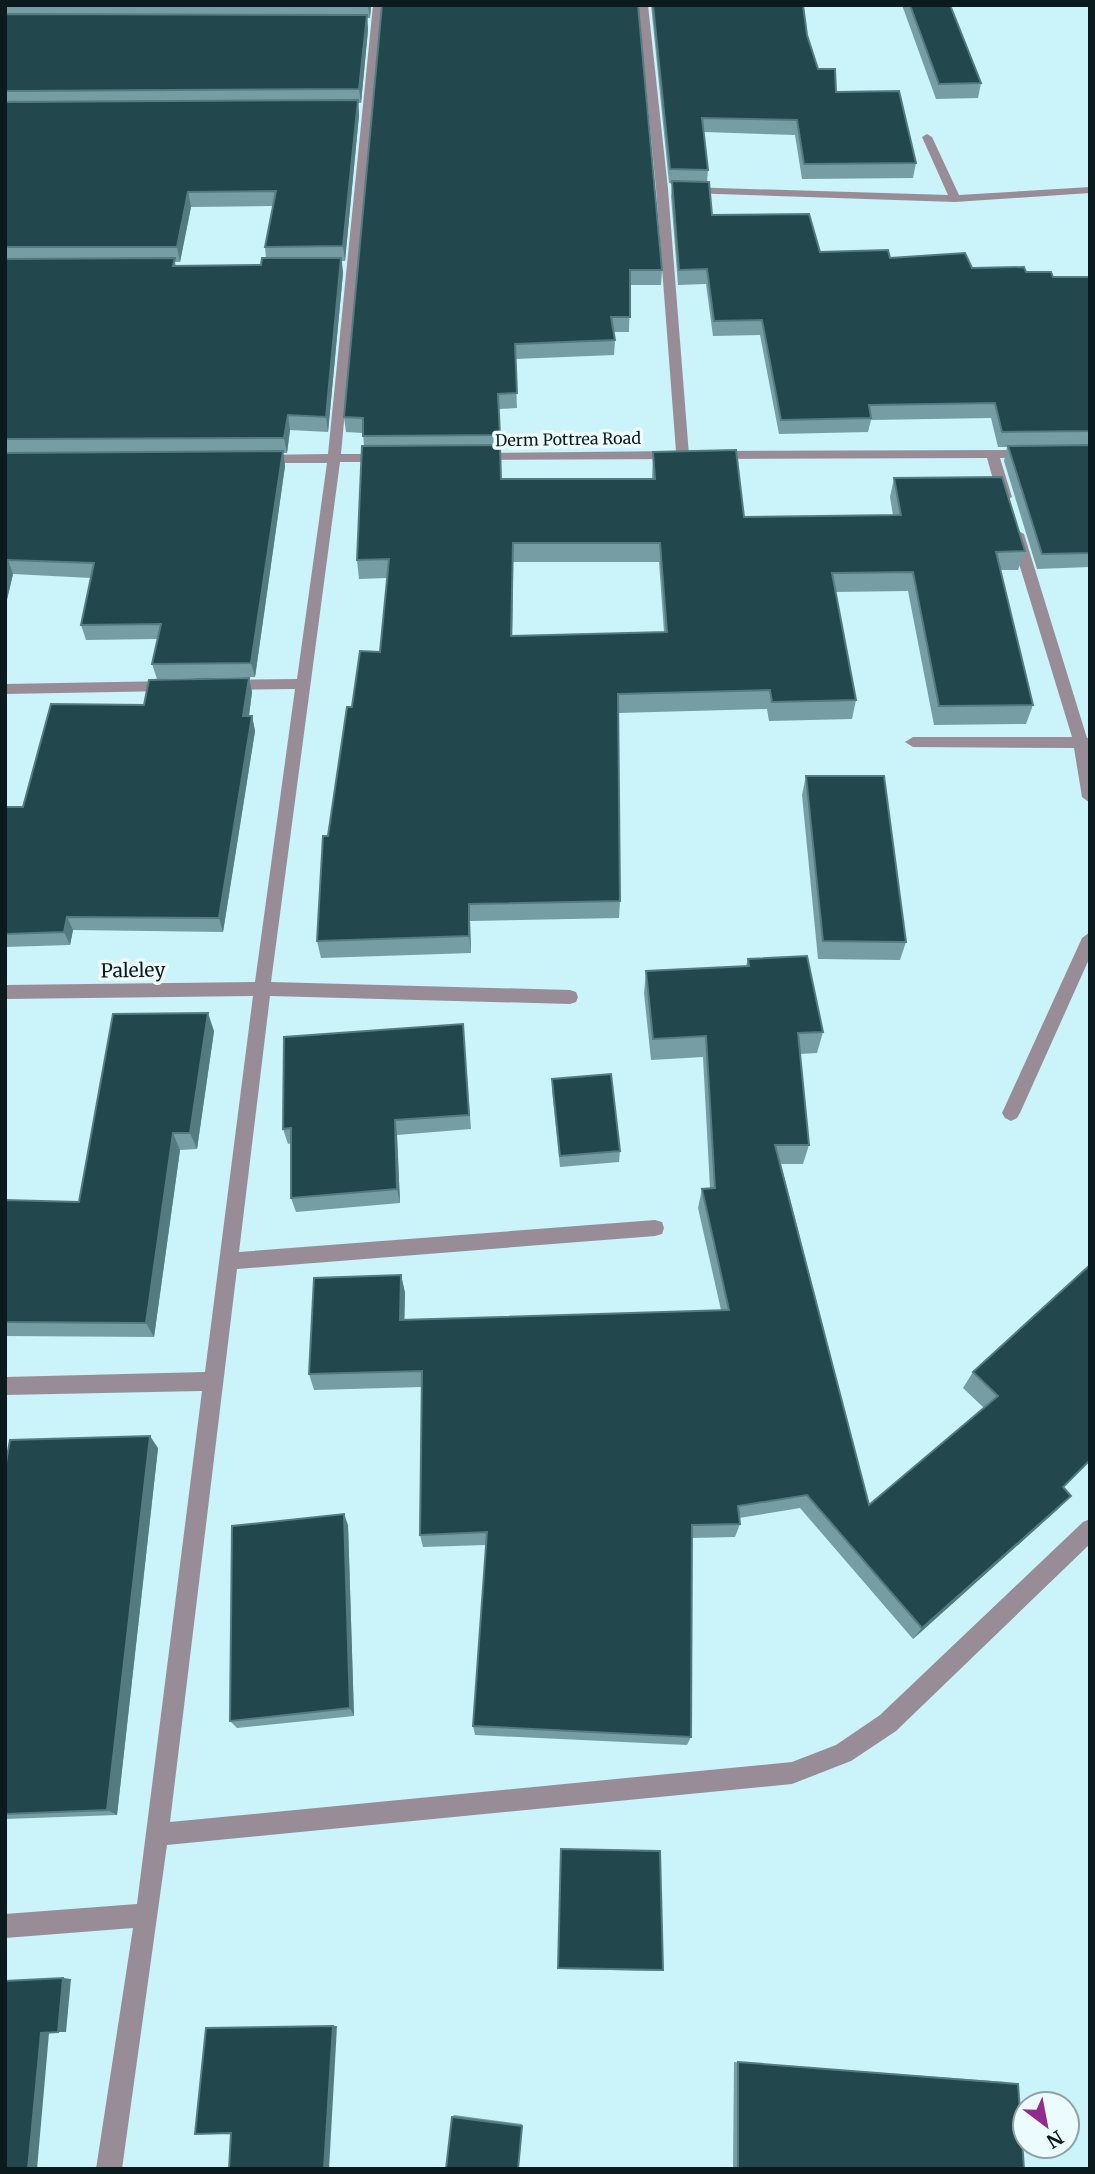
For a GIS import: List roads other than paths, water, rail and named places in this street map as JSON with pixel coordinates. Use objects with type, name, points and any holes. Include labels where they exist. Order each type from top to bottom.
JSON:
[{"type":"street","points":[[109,2169],[147,1915],[262,989],[334,458],[346,267],[369,24],[378,5]]},
{"type":"street","points":[[643,5],[662,189],[683,455]]},
{"type":"street","points":[[927,137],[955,199]]},
{"type":"street","points":[[662,189],[955,199],[1090,190]]},
{"type":"street","name":"Derm Pottrea Road","points":[[460,457],[1048,453]]},
{"type":"street","points":[[992,454],[1085,743],[1090,797]]},
{"type":"street","points":[[252,459],[404,457]]},
{"type":"street","points":[[209,686],[303,684]]},
{"type":"street","points":[[5,689],[181,686]]},
{"type":"street","points":[[913,742],[1085,743]]},
{"type":"street","points":[[1011,1113],[1090,938]]},
{"type":"street","name":"Paleley","points":[[5,992],[262,989],[570,997]]},
{"type":"street","points":[[230,1261],[655,1228]]},
{"type":"street","points":[[5,1386],[215,1381]]},
{"type":"street","points":[[156,1835],[792,1773],[843,1753],[888,1723],[1090,1529]]},
{"type":"street","points":[[5,1926],[147,1915]]}]
